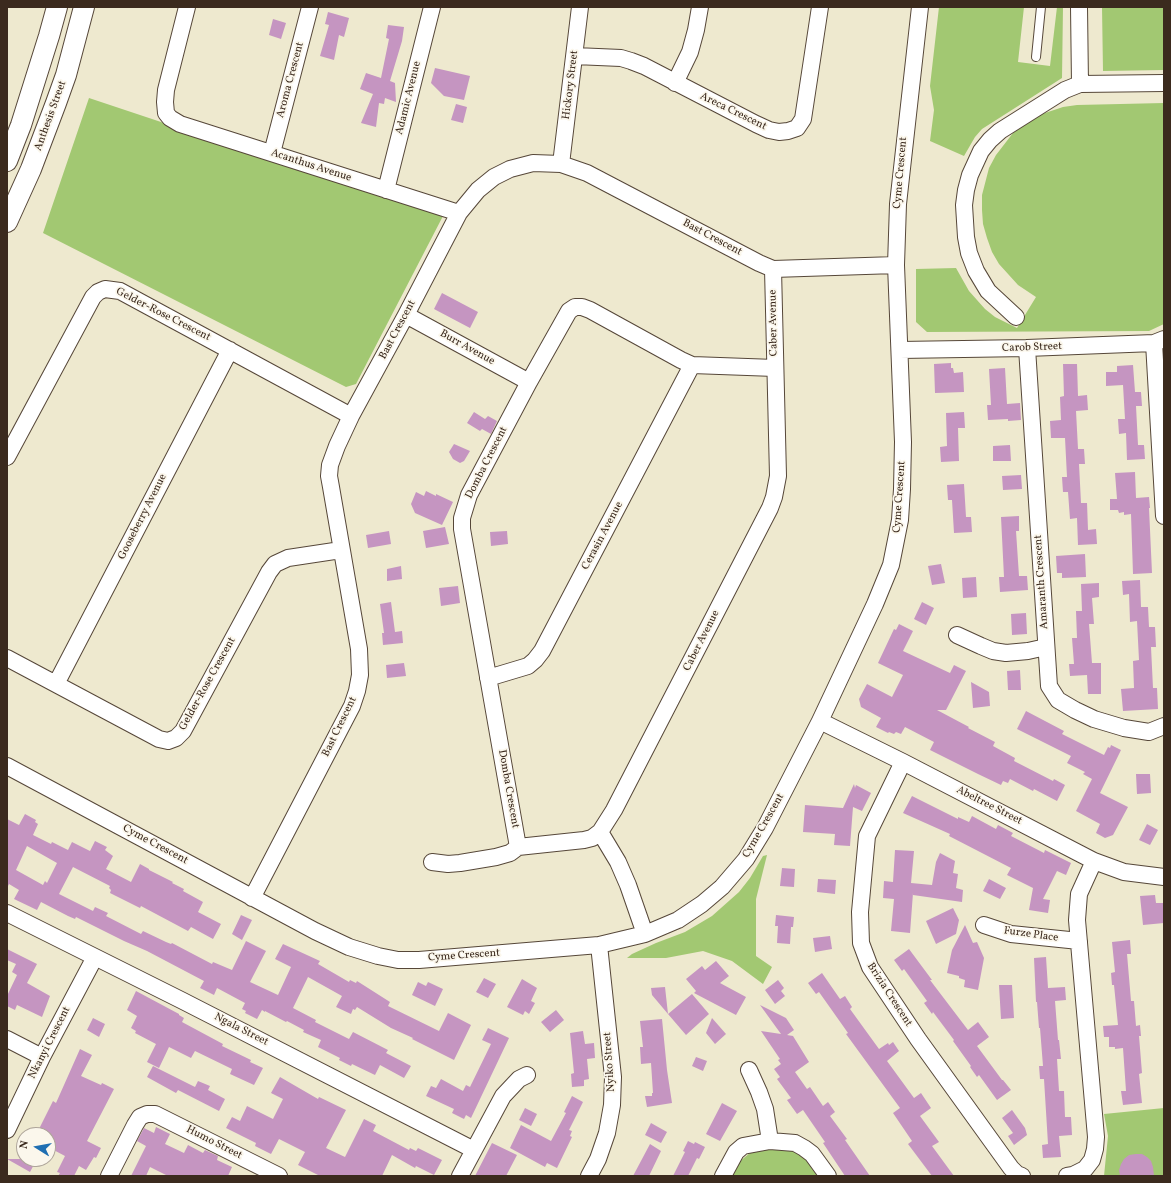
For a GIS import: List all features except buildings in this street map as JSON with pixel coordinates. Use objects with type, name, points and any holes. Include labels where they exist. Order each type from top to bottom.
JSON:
[{"type":"street","points":[[7,161],[21,125],[57,7]]},
{"type":"street","name":"Anthesis Street","points":[[7,222],[31,169],[56,103],[66,75],[84,7]]},
{"type":"street","name":"Acanthus Avenue","points":[[187,7],[166,90],[166,113],[170,118],[180,124],[459,213]]},
{"type":"street","name":"Aroma Crescent","points":[[272,153],[310,7]]},
{"type":"street","name":"Adamic Avenue","points":[[386,190],[432,7]]},
{"type":"street","name":"Hickory Street","points":[[561,164],[580,7]]},
{"type":"street","points":[[675,82],[690,52],[700,7]]},
{"type":"street","name":"Areca Crescent","points":[[575,56],[613,58],[631,61],[675,82],[728,111],[769,130],[779,132],[788,131],[797,128],[803,119],[806,109],[820,7]]},
{"type":"street","name":"Cyme Crescent","points":[[7,766],[252,898],[349,947],[378,956],[398,960],[419,960],[599,945],[645,934],[678,920],[702,904],[722,887],[746,859],[768,821],[820,721],[876,604],[891,565],[900,520],[902,489],[900,350],[896,265],[898,211],[900,176],[920,7]]},
{"type":"street","points":[[1079,7],[1080,84]]},
{"type":"street","points":[[1016,317],[988,291],[976,271],[969,253],[966,237],[964,205],[970,175],[981,151],[1000,131],[1065,90],[1080,84],[1164,83]]},
{"type":"street","name":"Bast Crescent","points":[[252,898],[352,706],[357,691],[360,663],[359,649],[329,476],[330,464],[352,416],[459,213],[478,190],[494,177],[510,169],[533,163],[561,164],[600,179],[773,269],[896,265]]},
{"type":"street","name":"Caber Avenue","points":[[600,832],[614,810],[770,508],[778,476],[773,269]]},
{"type":"street","name":"Gelder-Rose Crescent","points":[[7,457],[93,297],[98,292],[105,289],[120,291],[352,416]]},
{"type":"street","name":"Domba Crescent","points":[[518,847],[462,529],[462,518],[470,495],[529,382],[569,311],[575,307],[582,307],[590,310],[692,365],[775,368]]},
{"type":"street","name":"Burr Avenue","points":[[406,315],[529,382]]},
{"type":"street","points":[[1159,341],[1164,516]]},
{"type":"street","name":"Carob Street","points":[[900,350],[1027,348],[1159,341]]},
{"type":"street","name":"Amaranth Crescent","points":[[1027,348],[1046,647],[1050,686],[1058,700],[1088,716],[1124,728],[1150,732],[1164,726]]},
{"type":"street","name":"Gooseberry Avenue","points":[[56,684],[230,350]]},
{"type":"street","name":"Cerasin Avenue","points":[[488,678],[528,666],[542,651],[692,365]]},
{"type":"street","name":"Gelder-Rose Crescent","points":[[7,658],[159,739],[168,741],[176,738],[183,731],[269,572],[275,564],[288,558],[341,550]]},
{"type":"street","points":[[957,635],[981,646],[1006,653],[1023,652],[1046,647]]},
{"type":"street","name":"Abeltree Street","points":[[820,721],[1094,860],[1124,872],[1164,877]]},
{"type":"street","name":"Brizia Crescent","points":[[903,762],[867,836],[860,912],[861,943],[870,966],[918,1039],[1011,1168],[1017,1174],[1022,1176]]},
{"type":"street","points":[[432,862],[448,864],[496,857],[510,852],[518,847],[584,840],[592,838],[600,832],[618,862],[628,885],[645,934]]},
{"type":"street","points":[[1067,1176],[1074,1175],[1085,1169],[1092,1160],[1096,1137],[1077,920],[1079,894],[1094,860]]},
{"type":"street","name":"Ngala Street","points":[[7,913],[474,1150]]},
{"type":"street","name":"Furze Place","points":[[984,925],[1011,934],[1078,941]]},
{"type":"street","name":"Nyiko Street","points":[[589,1176],[598,1158],[607,1133],[612,1105],[613,1077],[599,945]]},
{"type":"street","name":"Nkanyi Crescent","points":[[7,1130],[42,1057],[95,957]]},
{"type":"street","points":[[7,1040],[42,1057]]},
{"type":"street","points":[[749,1070],[765,1109],[770,1141]]},
{"type":"street","points":[[460,1176],[503,1096],[519,1079],[527,1075]]},
{"type":"street","name":"Humo Street","points":[[109,1176],[134,1125],[140,1118],[147,1114],[155,1114],[163,1117],[279,1176]]},
{"type":"street","points":[[723,1176],[736,1152],[743,1146],[770,1141],[795,1144],[804,1148],[812,1154],[828,1176]]},
{"type":"lane","points":[[1036,57],[1041,7]]},
{"type":"green space","points":[[939,7],[1024,7],[1018,62],[1050,66],[1057,7],[1063,7],[1062,78],[982,129],[975,137],[964,156],[930,141],[934,110],[930,86]]},
{"type":"green space","points":[[1102,7],[1164,7],[1164,70],[1103,71]]},
{"type":"green space","points":[[89,98],[443,216],[356,384],[346,387],[43,233]]},
{"type":"green space","points":[[1164,103],[1164,324],[1149,331],[927,332],[916,322],[916,269],[956,268],[969,291],[985,309],[995,317],[1017,328],[1036,297],[1018,285],[999,264],[992,252],[983,224],[982,195],[989,168],[996,155],[1013,133],[1036,116],[1063,107],[1077,105]]},
{"type":"green space","points":[[767,855],[756,899],[756,956],[772,967],[763,984],[732,961],[703,951],[666,958],[627,958],[632,954],[656,943],[685,932],[712,916],[739,892],[750,878],[763,856]]},
{"type":"green space","points":[[1164,1108],[1164,1176],[1104,1176],[1108,1136],[1104,1114]]},
{"type":"green space","points":[[778,1146],[803,1153],[820,1176],[730,1176],[739,1162],[750,1153]]}]
